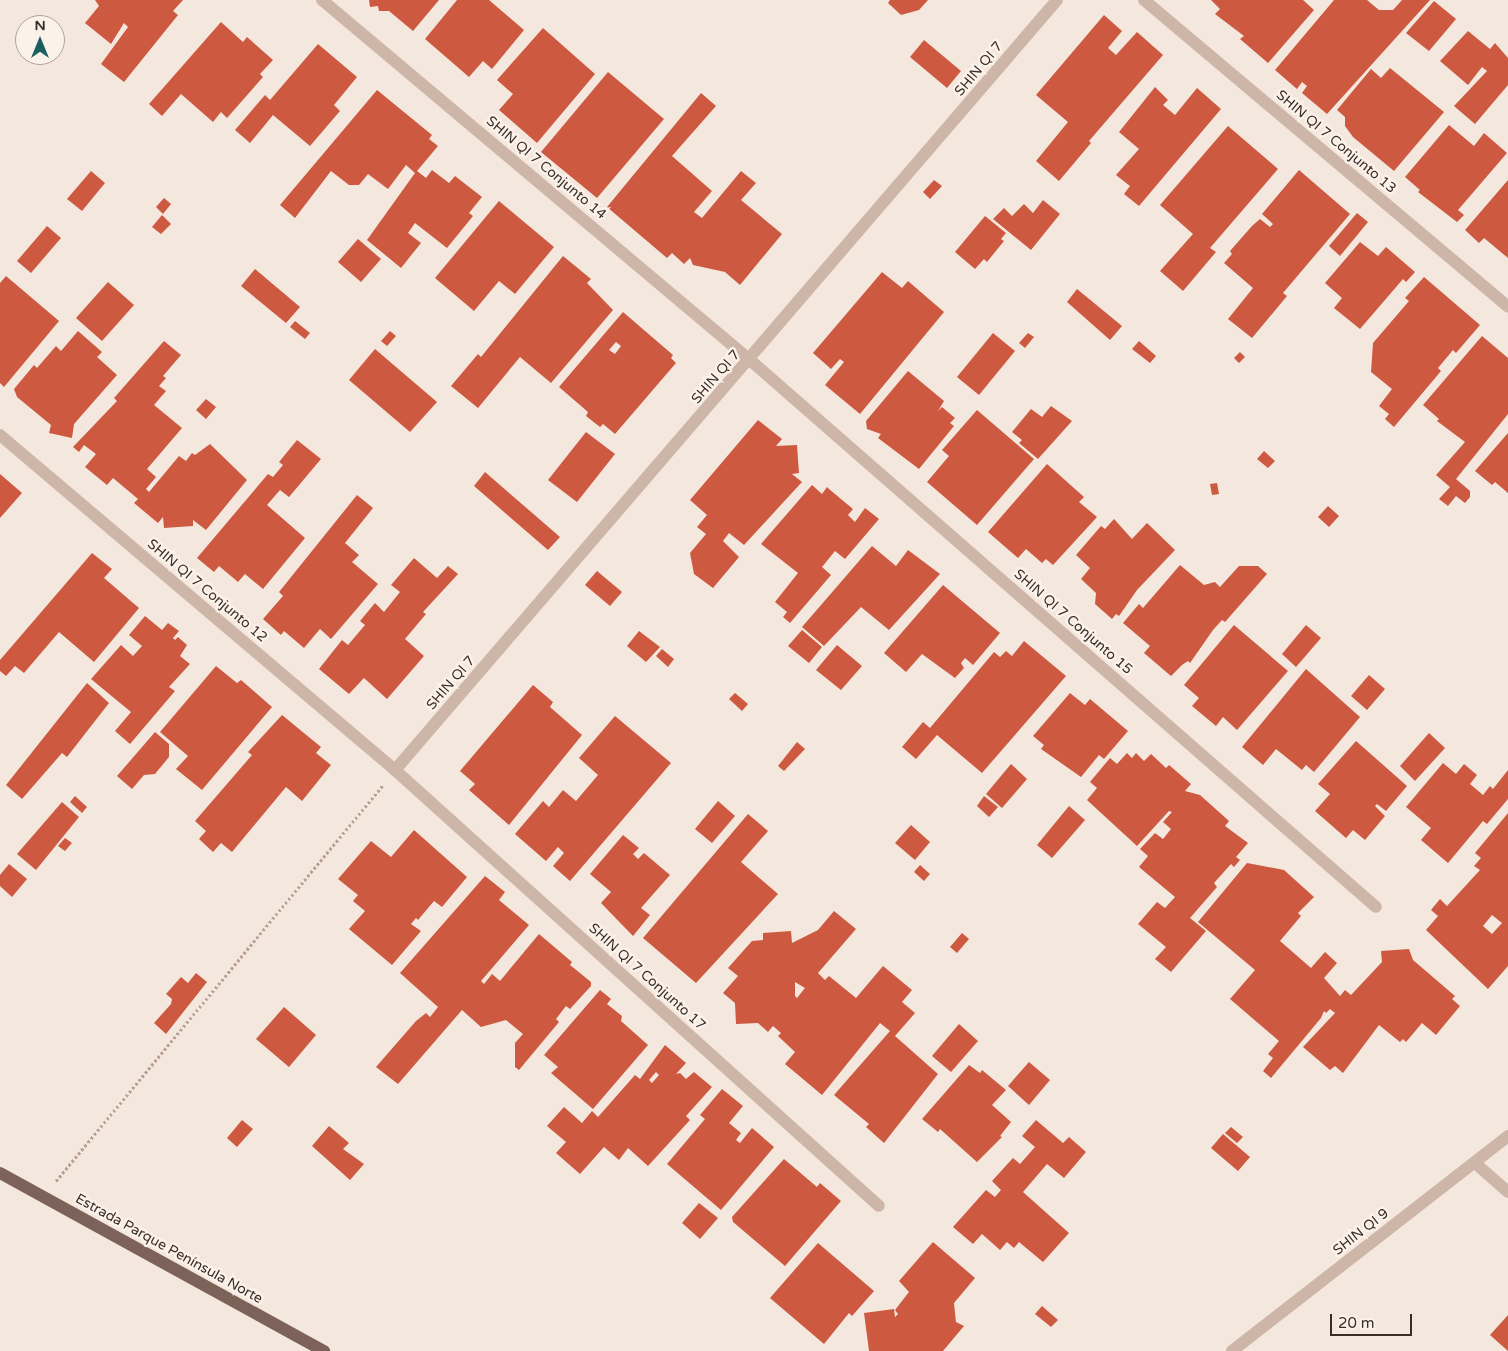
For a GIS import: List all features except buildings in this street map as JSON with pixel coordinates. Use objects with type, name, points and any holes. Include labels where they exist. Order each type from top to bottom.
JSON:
[{"type":"main road","name":"Estrada Parque Península Norte","points":[[0,1173],[324,1351]]},
{"type":"street","name":"SHIN QI 7 Conjunto 14","points":[[322,0],[750,360]]},
{"type":"street","name":"SHIN QI 7","points":[[395,770],[750,360],[1057,0]]},
{"type":"street","name":"SHIN QI 7 Conjunto 13","points":[[1144,0],[1508,306]]},
{"type":"street","name":"SHIN QI 7 Conjunto 15","points":[[750,360],[1376,907]]},
{"type":"street","name":"SHIN QI 7 Conjunto 12","points":[[0,435],[395,770]]},
{"type":"street","name":"SHIN QI 7 Conjunto 17","points":[[395,770],[879,1206]]},
{"type":"street","name":"SHIN QI 9","points":[[1232,1351],[1508,1136]]},
{"type":"street","points":[[1475,1163],[1508,1192]]},
{"type":"path","points":[[43,1196],[395,770]]}]
